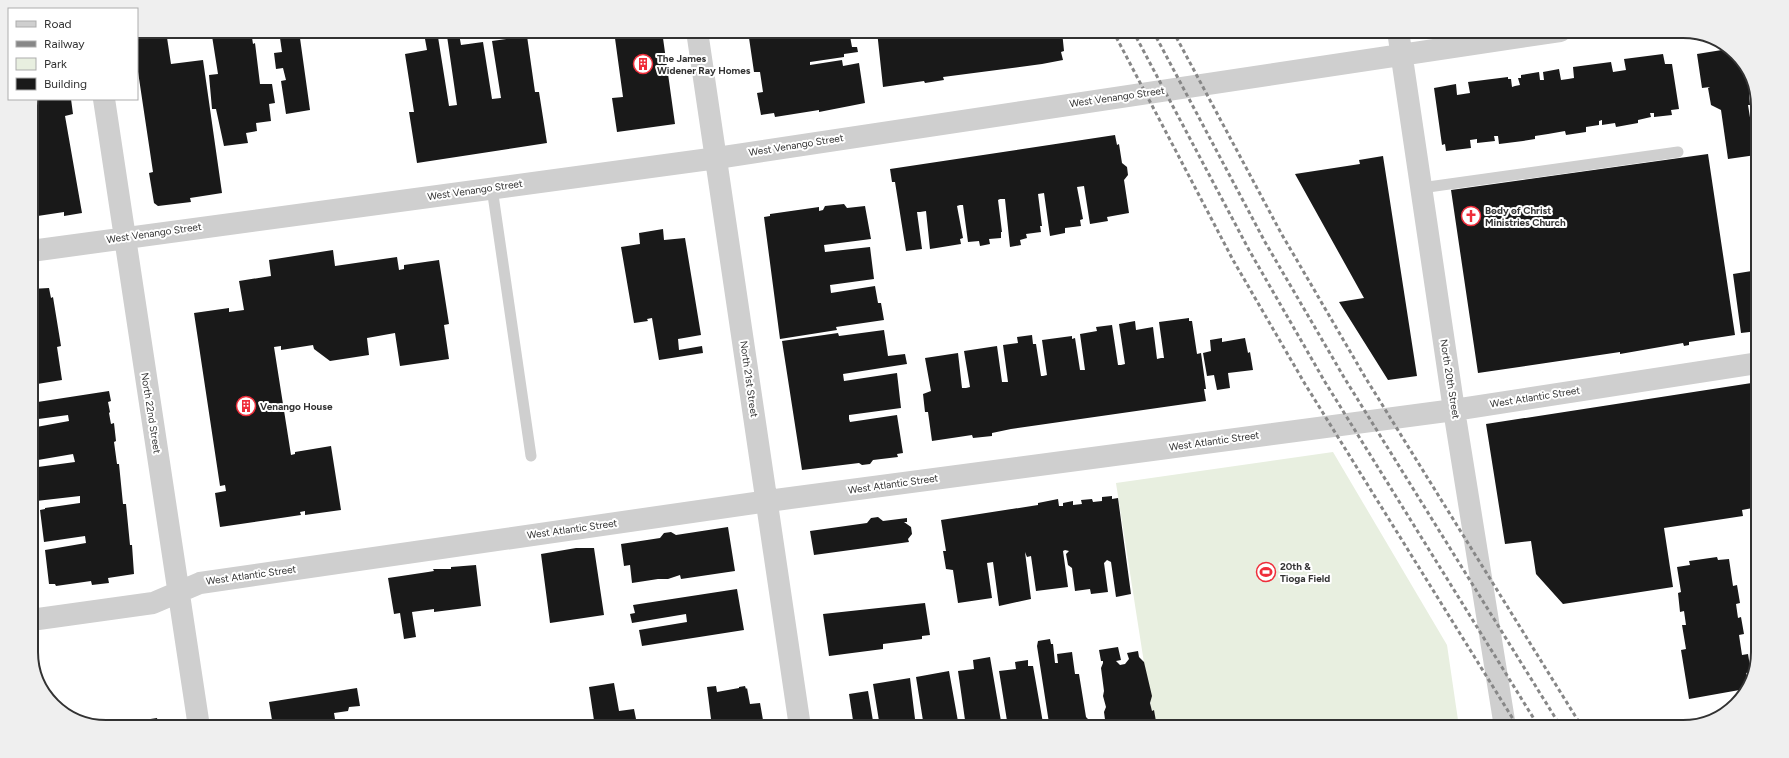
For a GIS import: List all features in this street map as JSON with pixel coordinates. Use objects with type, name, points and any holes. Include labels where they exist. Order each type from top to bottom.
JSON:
[{"type":"street","name":"North 21st Street","points":[[698,38],[768,501],[799,720]]},
{"type":"street","name":"North 20th Street","points":[[1399,38],[1454,410],[1504,720]]},
{"type":"street","name":"West Venango Street","points":[[38,250],[124,237],[716,158],[1120,96],[1514,38]]},
{"type":"street","name":"North 22nd Street","points":[[104,100],[198,720]]},
{"type":"street","name":"West Atlantic Street","points":[[38,619],[153,603],[178,591],[200,583],[768,501],[1454,410],[1751,363]]},
{"type":"lane","points":[[1421,188],[1678,152]]},
{"type":"lane","points":[[492,188],[532,456]]},
{"type":"green space","name":"20th & Tioga Field","points":[[1333,452],[1447,645],[1458,720],[1153,720],[1116,483]]},
{"type":"building","points":[[138,38],[167,38],[171,64],[203,60],[222,193],[190,198],[191,202],[158,206],[154,203],[149,173],[153,172],[138,72]]},
{"type":"building","points":[[212,38],[252,38],[253,44],[255,43],[260,84],[272,84],[275,103],[269,104],[271,121],[256,123],[257,131],[246,133],[248,143],[224,146],[216,109],[212,109],[209,75],[218,74]]},
{"type":"building","points":[[280,38],[300,38],[310,110],[286,114],[281,81],[286,80],[283,68],[276,69],[274,53],[282,52]]},
{"type":"building","points":[[438,38],[449,106],[457,105],[447,38],[460,38],[461,45],[483,42],[492,99],[501,98],[492,41],[513,38],[527,38],[535,92],[539,92],[547,143],[417,163],[409,112],[414,112],[405,54],[427,50],[425,39]]},
{"type":"building","name":"The James Widener Ray Homes","points":[[615,38],[663,38],[675,124],[617,132],[612,98],[623,97]]},
{"type":"building","points":[[749,38],[850,38],[852,47],[857,47],[858,52],[844,54],[844,57],[810,62],[810,65],[842,60],[843,66],[859,63],[865,103],[819,112],[819,110],[775,117],[774,113],[761,115],[757,93],[763,92],[760,72],[754,72]]},
{"type":"building","points":[[878,38],[1063,38],[1064,51],[1061,52],[1063,60],[943,77],[944,80],[925,83],[924,81],[883,87]]},
{"type":"building","points":[[1721,50],[1731,58],[1742,72],[1750,94],[1750,105],[1748,105],[1751,124],[1751,156],[1728,159],[1721,110],[1711,105],[1708,88],[1710,87],[1702,88],[1697,54]]},
{"type":"building","points":[[1663,54],[1665,64],[1672,64],[1679,109],[1671,110],[1672,115],[1654,117],[1654,113],[1650,113],[1651,117],[1638,120],[1638,123],[1616,127],[1615,123],[1602,125],[1602,120],[1599,121],[1599,125],[1586,127],[1586,132],[1566,135],[1565,131],[1535,136],[1535,139],[1499,144],[1498,136],[1494,136],[1495,141],[1477,143],[1477,139],[1470,140],[1471,148],[1446,151],[1445,144],[1442,145],[1434,88],[1456,84],[1457,95],[1470,93],[1468,82],[1508,77],[1508,79],[1511,79],[1512,87],[1520,85],[1518,78],[1521,78],[1521,75],[1539,72],[1540,80],[1544,80],[1543,72],[1559,69],[1561,80],[1568,79],[1574,78],[1573,67],[1611,62],[1613,72],[1626,70],[1624,59]]},
{"type":"building","points":[[38,100],[71,100],[73,114],[65,116],[82,213],[64,216],[64,212],[38,216]]},
{"type":"building","points":[[1115,135],[1117,145],[1119,144],[1122,163],[1127,167],[1128,175],[1124,180],[1129,213],[1107,217],[1108,221],[1090,224],[1084,186],[1077,187],[1083,219],[1080,220],[1081,226],[1065,228],[1065,233],[1050,236],[1044,193],[1038,194],[1042,226],[1040,226],[1041,232],[1026,234],[1027,238],[1020,240],[1021,245],[1010,247],[1005,199],[1000,199],[998,200],[1002,232],[1001,238],[989,239],[990,244],[980,246],[979,241],[968,242],[963,205],[960,205],[957,206],[963,238],[960,239],[961,244],[930,249],[926,211],[917,212],[922,249],[906,251],[895,182],[892,182],[890,169]]},
{"type":"building","points":[[1708,154],[1735,335],[1689,342],[1689,345],[1684,346],[1683,343],[1620,354],[1620,352],[1478,373],[1451,190]]},
{"type":"building","points":[[1383,156],[1417,376],[1388,380],[1339,302],[1364,298],[1295,174],[1360,164],[1359,160]]},
{"type":"building","points":[[844,204],[847,208],[865,206],[871,239],[824,245],[825,252],[870,247],[874,279],[830,285],[831,293],[875,286],[878,303],[881,303],[884,320],[836,327],[837,330],[780,339],[764,217],[770,216],[770,214],[819,207],[819,211],[823,210],[825,206]]},
{"type":"building","points":[[663,229],[664,240],[685,238],[701,335],[678,339],[679,350],[702,346],[703,353],[659,360],[652,318],[647,319],[648,321],[634,323],[621,247],[640,244],[639,233]]},
{"type":"building","name":"Venango House","points":[[333,250],[335,266],[397,257],[399,270],[404,269],[404,265],[439,260],[449,324],[444,325],[449,359],[400,366],[395,333],[367,338],[369,355],[330,361],[314,349],[313,345],[281,350],[281,346],[274,347],[291,455],[295,454],[295,452],[331,446],[341,510],[305,515],[305,511],[300,512],[301,515],[220,527],[215,493],[226,491],[225,485],[220,486],[194,313],[229,308],[229,312],[244,310],[239,281],[271,276],[269,260]]},
{"type":"building","points":[[1751,271],[1751,332],[1741,333],[1733,274]]},
{"type":"building","points":[[49,288],[51,298],[53,297],[61,346],[57,347],[62,380],[38,384],[38,289]]},
{"type":"building","points":[[1189,318],[1189,321],[1192,321],[1197,354],[1201,353],[1206,389],[1204,389],[1206,401],[1011,429],[992,433],[992,436],[973,438],[972,435],[932,441],[928,412],[925,412],[923,394],[931,391],[925,358],[958,353],[962,388],[966,388],[970,387],[964,351],[997,346],[1002,382],[1008,382],[1003,345],[1018,343],[1017,337],[1032,335],[1033,344],[1036,344],[1041,376],[1043,376],[1047,375],[1042,340],[1072,336],[1072,339],[1075,338],[1080,370],[1085,370],[1080,334],[1097,331],[1096,327],[1112,325],[1118,365],[1121,365],[1125,364],[1119,324],[1135,321],[1136,330],[1153,327],[1157,359],[1164,358],[1159,322]]},
{"type":"building","points":[[884,330],[888,356],[905,354],[907,364],[843,374],[844,381],[897,373],[901,408],[849,415],[849,419],[850,422],[897,415],[903,453],[897,454],[898,457],[873,460],[870,464],[862,465],[859,463],[802,470],[782,341],[838,333],[839,336]]},
{"type":"building","points":[[1222,338],[1222,342],[1245,338],[1248,353],[1250,352],[1253,370],[1228,373],[1230,388],[1217,390],[1214,375],[1207,376],[1203,353],[1211,351],[1210,340]]},
{"type":"building","points":[[1751,383],[1751,508],[1742,510],[1743,516],[1664,528],[1673,587],[1563,604],[1536,574],[1531,541],[1505,544],[1486,424]]},
{"type":"building","points":[[109,391],[111,401],[108,402],[109,413],[111,424],[114,423],[116,441],[114,442],[117,464],[119,464],[123,504],[126,504],[130,545],[132,545],[134,574],[108,578],[109,583],[92,585],[91,581],[56,586],[55,584],[49,584],[45,550],[86,543],[85,536],[44,542],[40,510],[80,503],[80,496],[38,501],[38,467],[75,462],[73,454],[38,460],[38,427],[69,421],[68,415],[38,419],[38,402]]},
{"type":"building","points":[[1112,496],[1112,499],[1118,498],[1131,594],[1116,597],[1111,562],[1107,560],[1104,563],[1108,592],[1091,594],[1090,589],[1075,591],[1072,568],[1068,565],[1066,554],[1069,551],[1065,550],[1063,551],[1068,587],[1036,591],[1031,556],[1027,557],[1025,552],[1031,599],[999,606],[993,562],[987,563],[992,598],[958,603],[953,570],[946,569],[943,551],[946,551],[941,520],[1038,505],[1038,503],[1058,499],[1059,506],[1063,506],[1063,503],[1073,501],[1073,505],[1082,504],[1081,500],[1092,499],[1093,502],[1102,501],[1102,497]]},
{"type":"building","points":[[878,517],[883,521],[907,518],[907,522],[904,522],[911,527],[912,534],[908,539],[909,542],[814,555],[810,531],[867,523],[871,518]]},
{"type":"building","points":[[728,527],[735,571],[681,579],[680,575],[668,579],[632,583],[630,565],[624,566],[621,544],[660,538],[664,533],[671,532],[676,535]]},
{"type":"building","points":[[576,548],[594,548],[604,615],[550,623],[541,554]]},
{"type":"building","points":[[1717,557],[1718,560],[1729,559],[1733,586],[1737,585],[1740,603],[1736,604],[1738,618],[1741,617],[1744,634],[1739,635],[1742,655],[1748,654],[1750,665],[1748,673],[1746,673],[1746,678],[1739,690],[1689,699],[1681,650],[1686,649],[1682,625],[1686,625],[1684,611],[1680,612],[1678,593],[1681,592],[1677,567],[1690,565],[1689,561]]},
{"type":"building","points":[[476,565],[481,606],[434,612],[434,609],[412,612],[416,637],[404,639],[400,613],[394,614],[388,578],[434,571],[433,569],[451,569],[451,567]]},
{"type":"building","points":[[737,589],[744,630],[642,646],[639,630],[687,622],[686,614],[632,623],[630,614],[635,613],[633,605]]},
{"type":"building","points":[[925,603],[930,635],[922,636],[922,639],[883,644],[883,649],[829,656],[823,614]]},
{"type":"building","points":[[1050,639],[1051,644],[1053,644],[1055,663],[1058,663],[1057,654],[1072,652],[1075,674],[1079,674],[1086,717],[1089,720],[1049,720],[1037,646],[1038,641]]},
{"type":"building","points":[[1118,647],[1121,660],[1116,661],[1120,665],[1125,664],[1129,659],[1127,653],[1138,651],[1139,657],[1144,662],[1152,696],[1150,703],[1152,711],[1154,710],[1156,720],[1105,720],[1104,712],[1106,707],[1103,696],[1104,691],[1101,668],[1103,661],[1101,661],[1099,650]]},
{"type":"building","points":[[990,657],[1001,720],[965,720],[958,671],[974,669],[973,660]]},
{"type":"building","points":[[1028,660],[1028,666],[1033,666],[1042,720],[1007,720],[999,671],[1016,669],[1015,662]]},
{"type":"building","points":[[949,671],[958,720],[923,720],[916,677]]},
{"type":"building","points":[[910,678],[915,720],[879,720],[873,684]]},
{"type":"building","points":[[614,683],[619,711],[634,709],[636,720],[594,720],[589,687]]},
{"type":"building","points":[[716,686],[717,692],[745,686],[746,689],[747,688],[750,704],[760,703],[763,720],[711,720],[707,687]]},
{"type":"building","points":[[357,688],[360,706],[349,707],[348,711],[334,713],[335,719],[329,720],[272,720],[269,702]]},
{"type":"building","points":[[868,691],[873,720],[853,720],[849,694]]},
{"type":"building","points":[[157,718],[157,720],[144,720]]},
{"type":"railway","points":[[1117,38],[1233,260],[1305,384],[1514,720]]},
{"type":"railway","points":[[1137,38],[1249,250],[1325,382],[1535,720]]},
{"type":"railway","points":[[1157,38],[1265,242],[1345,379],[1557,720]]},
{"type":"railway","points":[[1177,38],[1281,233],[1365,377],[1578,720]]},
{"type":"place","name":"The James Widener Ray Homes","points":[[643,64]]},
{"type":"place","name":"Body of Christ Ministries Church","points":[[1471,216]]},
{"type":"place","name":"Venango House","points":[[246,406]]},
{"type":"place","name":"20th & Tioga Field","points":[[1266,572]]}]
